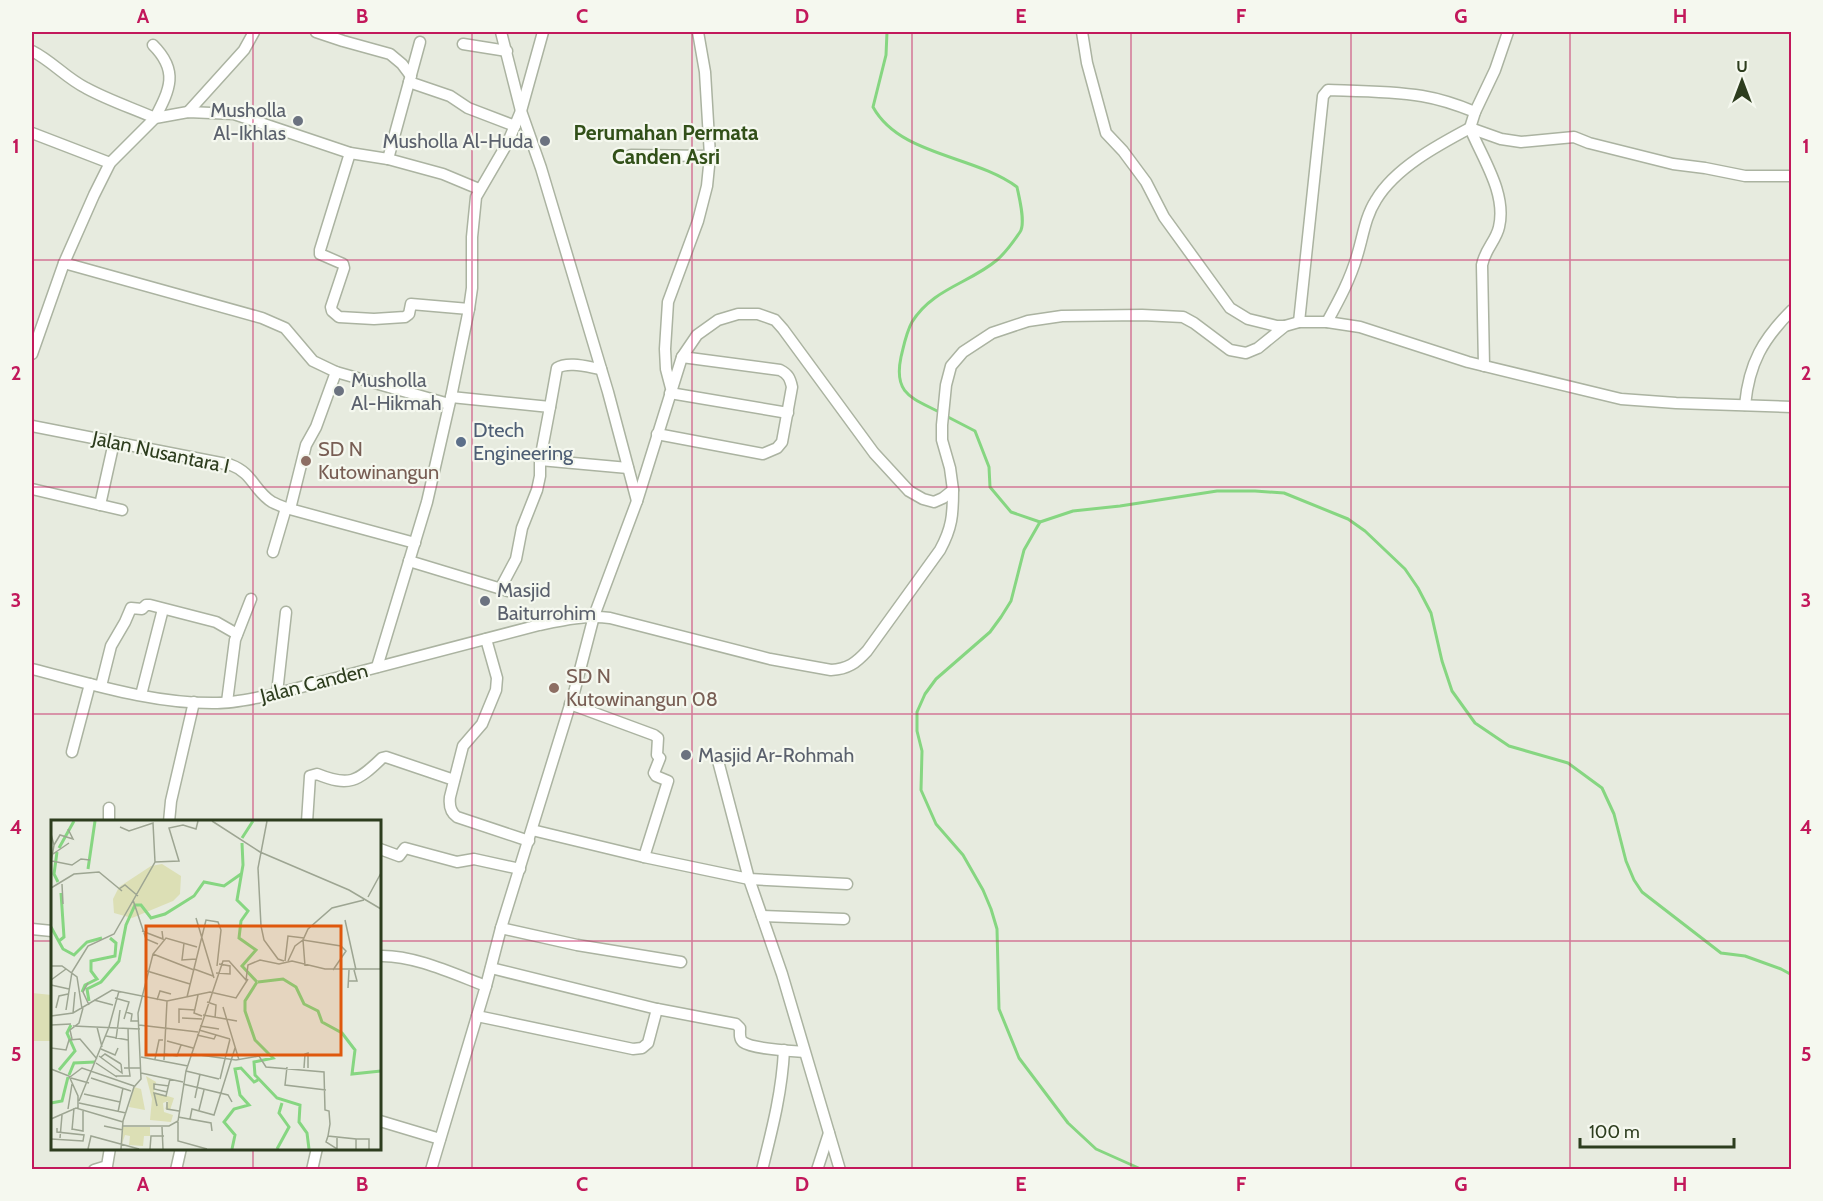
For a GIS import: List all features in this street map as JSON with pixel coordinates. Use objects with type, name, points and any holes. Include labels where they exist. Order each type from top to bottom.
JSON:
[{"type":"street","points":[[188,112],[244,50],[254,32]]},
{"type":"street","points":[[316,32],[390,54],[402,64],[410,79],[450,96],[468,108],[515,126]]},
{"type":"street","points":[[501,32],[521,111],[542,168],[637,501]]},
{"type":"street","points":[[377,667],[427,502],[450,401],[472,288],[476,198],[515,126],[543,32]]},
{"type":"street","points":[[671,391],[666,369],[665,349],[668,302],[698,221],[707,186],[710,156],[705,72],[698,32]]},
{"type":"street","points":[[1082,32],[1087,63],[1106,133],[1146,182],[1164,217],[1230,308],[1248,319],[1276,326],[1299,322],[1327,322],[1360,327],[1484,366],[1621,399],[1791,407]]},
{"type":"street","points":[[1484,366],[1482,265],[1486,251],[1499,228],[1500,215],[1496,187],[1470,128],[1495,70],[1508,32]]},
{"type":"street","points":[[388,159],[420,42]]},
{"type":"street","points":[[463,44],[507,51]]},
{"type":"street","points":[[32,354],[64,263],[110,163],[155,118],[167,93],[169,69],[165,58],[153,45]]},
{"type":"street","points":[[32,51],[47,59],[86,88],[155,118],[188,112],[234,114],[350,153],[388,159],[443,174],[479,189]]},
{"type":"street","points":[[1299,322],[1325,92],[1329,90],[1384,92],[1422,96],[1447,101],[1475,112]]},
{"type":"street","points":[[1327,322],[1348,285],[1367,219],[1375,200],[1389,181],[1432,150],[1470,128],[1501,139],[1521,142],[1574,137],[1673,164],[1745,176],[1791,176]]},
{"type":"street","points":[[32,133],[110,163]]},
{"type":"street","points":[[350,153],[320,250],[320,254],[343,264],[344,268],[332,311],[339,317],[374,319],[405,316],[409,314],[411,304],[469,309]]},
{"type":"street","points":[[631,155],[710,156]]},
{"type":"street","points":[[64,263],[278,324],[292,335],[313,361],[336,372],[450,401],[550,407]]},
{"type":"street","points":[[1745,405],[1751,373],[1759,351],[1774,328],[1791,310]]},
{"type":"street","points":[[431,1170],[501,928],[570,704],[594,616],[637,501],[682,357],[697,335],[717,320],[738,315],[758,314],[775,320],[874,453],[909,491],[934,502],[953,490]]},
{"type":"street","name":"Jalan Canden","points":[[32,669],[141,695],[194,702],[227,702],[277,693],[539,625],[594,616],[610,618],[770,659],[831,670],[846,668],[859,660],[867,651],[940,550],[949,533],[953,515],[953,490],[942,440],[942,425],[946,385],[951,366],[963,352],[992,333],[1028,321],[1062,316],[1183,317],[1230,350],[1246,353],[1258,348],[1285,326]]},
{"type":"street","points":[[657,434],[763,454],[777,448],[782,442],[792,387],[790,378],[780,370],[682,357]]},
{"type":"street","points":[[409,561],[504,590],[516,559],[522,528],[537,490],[540,460],[557,368],[567,365],[601,369]]},
{"type":"street","points":[[273,552],[306,445],[316,427],[336,372]]},
{"type":"street","points":[[671,391],[788,413]]},
{"type":"street","name":"Jalan Nusantara I","points":[[32,426],[241,468],[272,502],[415,543]]},
{"type":"street","points":[[100,505],[114,442]]},
{"type":"street","points":[[540,460],[628,468]]},
{"type":"street","points":[[32,489],[122,510]]},
{"type":"street","points":[[227,702],[237,634],[251,599]]},
{"type":"street","points":[[72,752],[111,645],[131,608],[142,609],[150,605],[216,622],[237,634]]},
{"type":"street","points":[[141,695],[163,609]]},
{"type":"street","points":[[277,693],[286,612]]},
{"type":"street","points":[[486,639],[497,678],[496,687],[482,724],[463,746],[449,803],[455,815],[530,836],[749,879],[847,884]]},
{"type":"street","points":[[169,820],[171,801],[194,702]]},
{"type":"street","points":[[570,704],[658,737],[657,755],[660,758],[654,773],[668,781],[644,857]]},
{"type":"street","points":[[307,820],[309,777],[316,774],[333,781],[344,782],[358,778],[386,757],[454,780]]},
{"type":"street","points":[[717,757],[749,879],[782,974],[840,1170]]},
{"type":"street","points":[[109,820],[110,808]]},
{"type":"street","points":[[381,849],[399,856],[405,848],[457,862],[474,859],[520,869]]},
{"type":"street","points":[[762,916],[844,919]]},
{"type":"street","points":[[32,928],[51,931]]},
{"type":"street","points":[[501,928],[577,945],[681,962]]},
{"type":"street","points":[[381,956],[437,968],[486,986]]},
{"type":"street","points":[[491,968],[657,1009],[736,1024],[740,1028],[742,1042],[754,1046],[804,1052]]},
{"type":"street","points":[[477,1016],[633,1049],[642,1048],[648,1043],[657,1009]]},
{"type":"street","points":[[762,1170],[778,1108],[783,1078],[784,1050]]},
{"type":"street","points":[[381,1121],[440,1139]]},
{"type":"street","points":[[817,1170],[829,1133]]},
{"type":"street","points":[[94,1170],[107,1166],[110,1150]]},
{"type":"street","points":[[176,1170],[181,1150]]},
{"type":"street","points":[[312,1170],[317,1150]]},
{"type":"green space","points":[[32,993],[51,995],[51,1041],[32,1041]]},
{"type":"waterway","points":[[887,32],[886,55],[873,107],[885,123],[901,136],[919,145],[1000,176],[1017,187],[1022,210],[1022,228],[1003,254],[986,268],[930,302],[920,311],[908,330],[901,357],[900,380],[907,394],[941,413]]},
{"type":"waterway","points":[[946,416],[975,431],[989,467],[990,487],[1011,512],[1040,522]]},
{"type":"waterway","points":[[1143,1170],[1096,1149],[1068,1123],[1019,1058],[999,1009],[997,929],[991,909],[963,855],[936,824],[921,790],[922,751],[917,731],[917,712],[925,694],[936,679],[990,632],[1001,617],[1011,601],[1024,550],[1040,522],[1073,511],[1217,491],[1255,491],[1284,493],[1348,519],[1365,531],[1405,569],[1418,588],[1431,613],[1442,661],[1452,691],[1475,723],[1509,746],[1568,763],[1602,788],[1614,814],[1626,861],[1642,892],[1721,953],[1745,956],[1792,975]]},
{"type":"place","name":"Musholla Al-Ikhlas","points":[[298,121]]},
{"type":"place","name":"Musholla Al-Huda","points":[[545,141]]},
{"type":"place","name":"Musholla Al-Hikmah","points":[[339,391]]},
{"type":"place","name":"Dtech Engineering","points":[[461,442]]},
{"type":"place","name":"SD N Kutowinangun","points":[[306,461]]},
{"type":"place","name":"Masjid Baiturrohim","points":[[485,601]]},
{"type":"place","name":"SD N Kutowinangun 08","points":[[554,688]]},
{"type":"place","name":"Masjid Ar-Rohmah","points":[[686,755]]},
{"type":"district","name":"Perumahan Permata Canden Asri","points":[[666,145]]}]
